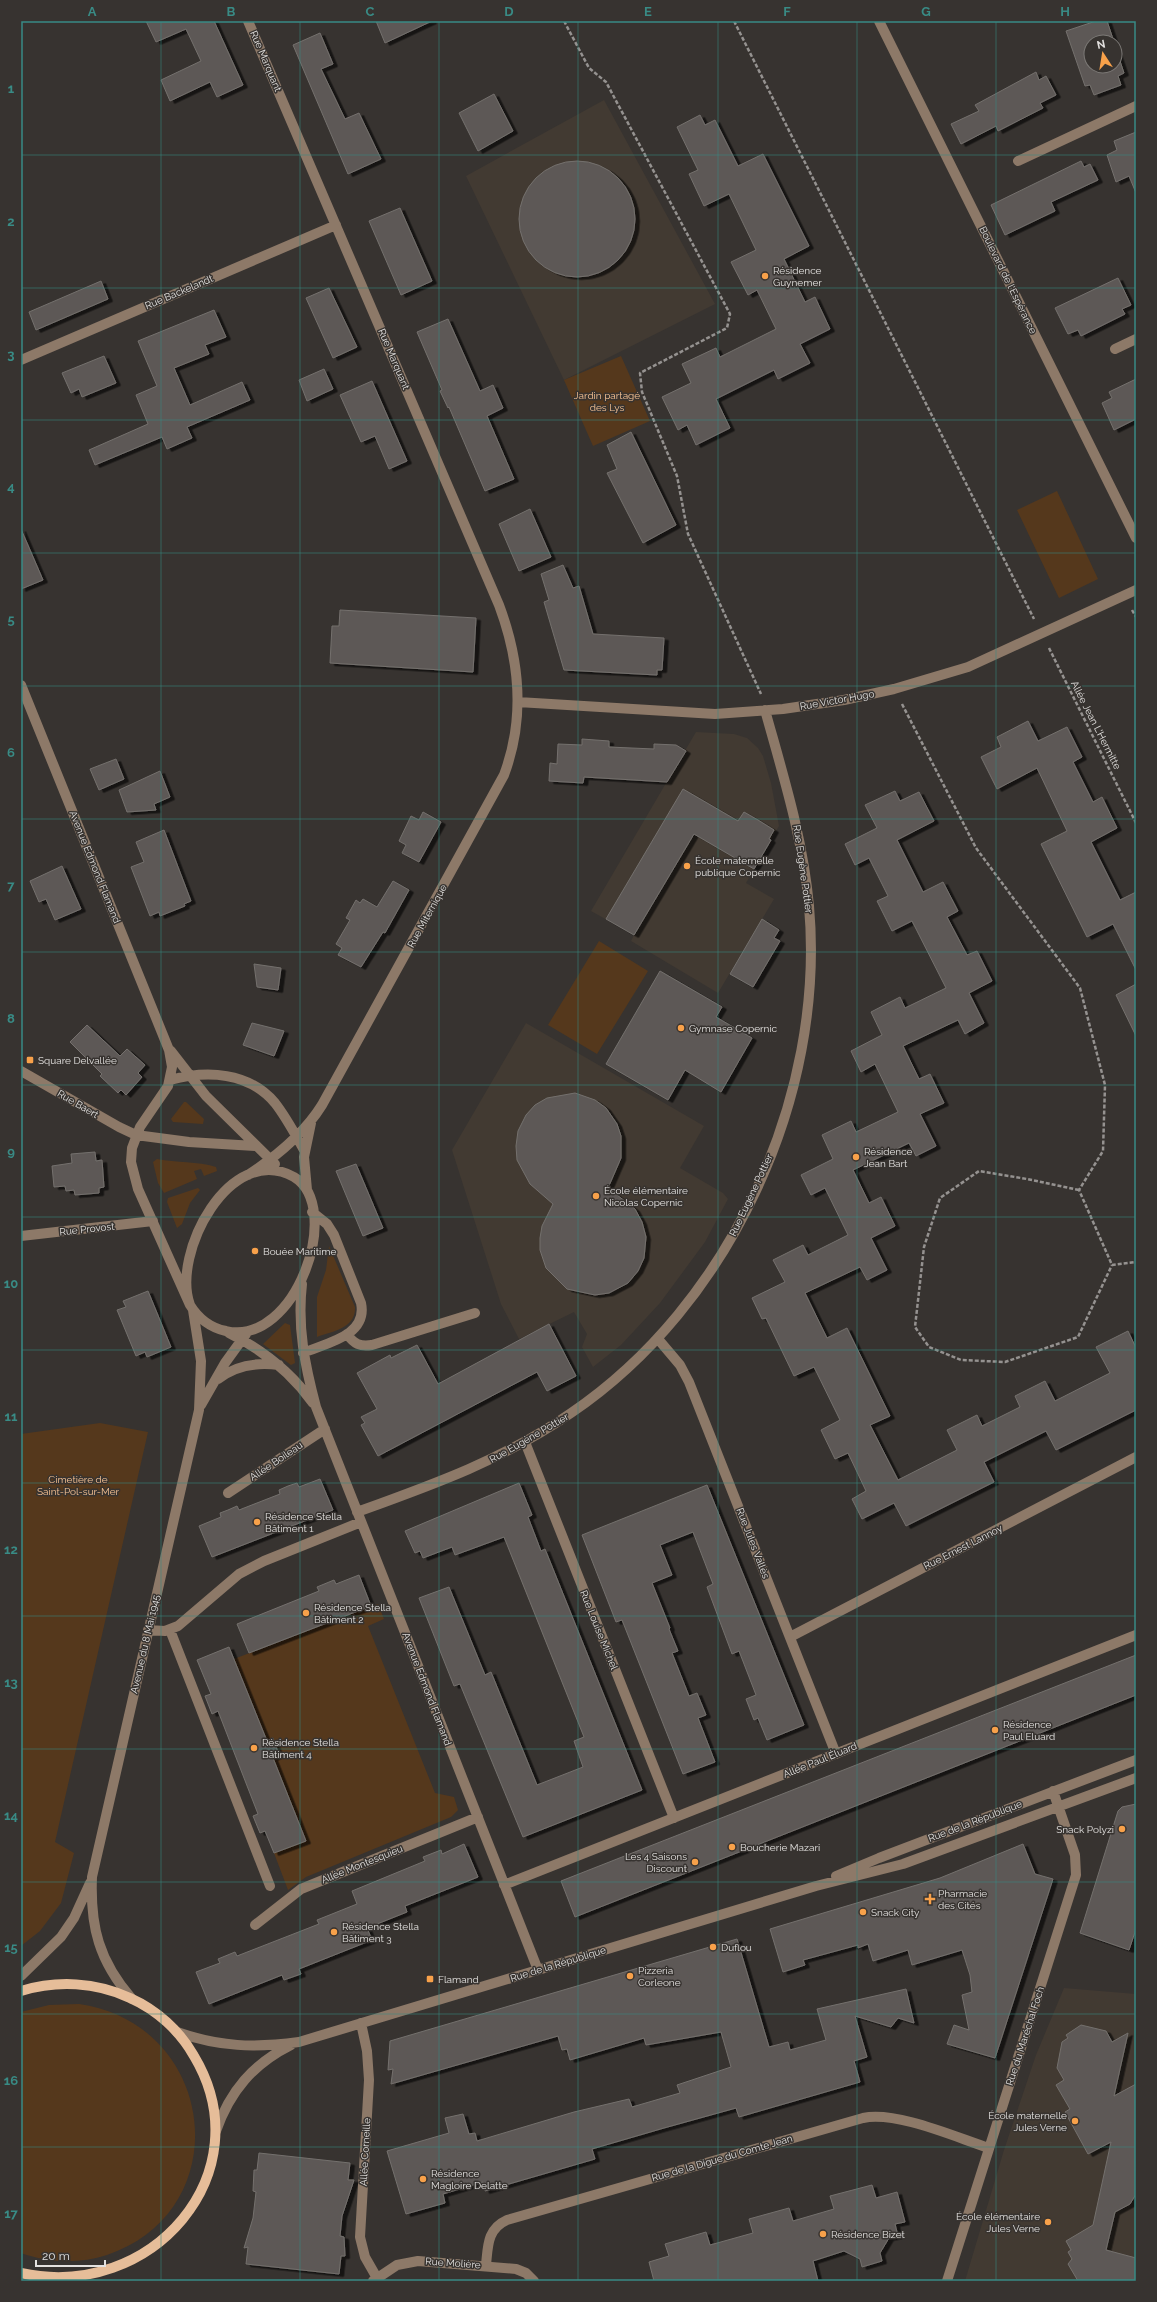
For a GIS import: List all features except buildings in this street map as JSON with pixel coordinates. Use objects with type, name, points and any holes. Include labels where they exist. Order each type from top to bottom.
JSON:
[{"type":"main road","points":[[21,1991],[49,1985],[77,1984],[112,1991],[132,1999],[156,2013],[177,2032],[193,2053],[205,2078],[213,2104],[216,2131],[214,2152],[206,2186],[193,2211],[175,2234],[154,2252],[130,2267],[103,2276],[73,2281],[46,2279],[21,2273]]},
{"type":"street","name":"Rue Marquant","points":[[248,21],[499,605],[514,656],[518,702]]},
{"type":"street","name":"Boulevard de l'Espérance","points":[[879,21],[1136,538]]},
{"type":"street","points":[[1018,161],[1136,106]]},
{"type":"street","name":"Rue Backelandt","points":[[21,360],[336,225]]},
{"type":"street","points":[[1114,350],[1136,339]]},
{"type":"street","name":"Rue Victor Hugo","points":[[518,702],[715,714],[824,703],[894,689],[968,666],[1136,590]]},
{"type":"street","name":"Avenue Edmond Flamand","points":[[21,685],[169,1050]]},
{"type":"street","name":"Rue Miternique","points":[[312,1121],[504,775],[513,746],[518,702]]},
{"type":"street","name":"Rue Eugène Pottier","points":[[357,1512],[448,1479],[525,1442],[603,1390],[658,1339],[705,1279],[741,1221],[776,1142],[789,1101],[802,1043],[810,965],[808,902],[803,854],[795,813],[766,710]]},
{"type":"street","points":[[169,1050],[188,1076],[255,1146],[289,1175],[299,1181],[308,1196]]},
{"type":"street","points":[[169,1050],[172,1067],[170,1080],[166,1091],[147,1115],[136,1134],[132,1148],[132,1169],[138,1189],[192,1307],[207,1322],[242,1339],[279,1365],[300,1386],[316,1407]]},
{"type":"street","name":"Rue Baert","points":[[21,1071],[119,1127],[136,1134]]},
{"type":"street","points":[[170,1080],[188,1076],[225,1076],[240,1078],[252,1084],[275,1104],[304,1150]]},
{"type":"street","points":[[198,1410],[201,1361],[192,1307],[187,1292],[187,1275],[198,1234],[220,1196],[236,1182],[270,1159],[312,1121]]},
{"type":"street","points":[[312,1121],[304,1150],[304,1166],[312,1212],[312,1239],[303,1276],[300,1310],[303,1353],[316,1407]]},
{"type":"street","points":[[136,1134],[189,1142],[255,1146]]},
{"type":"street","points":[[248,1175],[269,1171],[289,1175]]},
{"type":"street","points":[[303,1353],[347,1334],[360,1322],[361,1303],[334,1235],[327,1224],[312,1212]]},
{"type":"street","name":"Rue Provost","points":[[21,1236],[153,1222]]},
{"type":"street","points":[[224,1331],[248,1331],[265,1324],[284,1309],[295,1293],[303,1276]]},
{"type":"street","points":[[347,1334],[355,1343],[365,1346],[372,1345],[475,1313]]},
{"type":"street","points":[[198,1410],[213,1383],[248,1331]]},
{"type":"street","name":"Rue Jules Vallès","points":[[658,1339],[680,1364],[689,1382],[836,1754]]},
{"type":"street","points":[[213,1383],[239,1367],[261,1364],[279,1365]]},
{"type":"street","name":"Avenue Edmond Flamand","points":[[316,1407],[538,1970]]},
{"type":"street","name":"Avenue du 8 Mai 1945","points":[[21,1976],[61,1938],[74,1918],[92,1877],[198,1410]]},
{"type":"street","name":"Allée Boileau","points":[[228,1493],[325,1428]]},
{"type":"street","name":"Rue Louise Michel","points":[[525,1442],[674,1818]]},
{"type":"street","name":"Rue Ernest Lannoy","points":[[790,1637],[1136,1457]]},
{"type":"street","points":[[148,1630],[170,1630],[182,1623],[220,1588],[239,1574],[268,1559],[361,1522]]},
{"type":"street","points":[[170,1630],[270,1886]]},
{"type":"street","name":"Allée Paul Éluard","points":[[504,1885],[1136,1636]]},
{"type":"street","name":"Rue de la République","points":[[816,1886],[879,1858],[1136,1760]]},
{"type":"street","name":"Rue de la République","points":[[177,2032],[228,2046],[266,2046],[299,2042],[816,1886],[903,1864],[1136,1778]]},
{"type":"street","name":"Rue du Maréchal Foch","points":[[947,2281],[1076,1875],[1074,1855],[1053,1791]]},
{"type":"street","name":"Allée Montesquieu","points":[[255,1925],[301,1889],[478,1817]]},
{"type":"street","name":"Avenue du 8 Mai 1945","points":[[92,1877],[92,1906],[99,1946],[114,1978],[132,1999]]},
{"type":"street","name":"Allée Corneille","points":[[361,2023],[367,2051],[369,2080],[360,2237],[365,2257],[375,2279]]},
{"type":"street","name":"Rue de la République","points":[[216,2131],[227,2103],[245,2078],[265,2060],[299,2042]]},
{"type":"street","name":"Rue de la Digue du Comte Jean","points":[[486,2266],[489,2238],[498,2226],[507,2220],[863,2118],[878,2116],[898,2119],[989,2148]]},
{"type":"street","name":"Rue Molière","points":[[375,2279],[397,2265],[411,2261],[426,2260],[521,2270],[534,2281]]},
{"type":"path","points":[[564,21],[589,68],[606,82],[730,314],[727,328],[640,373],[641,386],[642,392],[677,476],[688,534],[760,692],[766,710]]},
{"type":"path","name":"Allée Jean L'Hermitte","points":[[734,21],[1136,823]]},
{"type":"path","points":[[894,689],[976,848],[1080,988],[1105,1085],[1103,1151],[1079,1190]]},
{"type":"path","points":[[979,1171],[1079,1190],[1112,1265],[1078,1337],[1005,1362],[961,1360],[929,1347],[915,1327],[924,1247],[940,1198],[979,1171]]},
{"type":"path","points":[[1112,1265],[1136,1262]]},
{"type":"shaded area","points":[[604,100],[715,304],[564,380],[466,176]]},
{"type":"shaded area","name":"École maternelle publique Copernic","points":[[696,732],[734,734],[747,738],[758,748],[763,756],[771,783],[779,826],[746,883],[774,899],[718,993],[631,941],[634,935],[591,911]]},
{"type":"shaded area","name":"École élémentaire Nicolas Copernic","points":[[526,1023],[704,1126],[680,1168],[723,1193],[728,1199],[705,1242],[660,1303],[621,1345],[593,1367],[582,1347],[587,1334],[574,1312],[519,1339],[501,1304],[452,1150]]},
{"type":"shaded area","name":"École maternelle Jules Verne","points":[[1064,1988],[1136,1994],[1136,2281],[965,2281],[1004,2150],[1036,2055]]},
{"type":"green space","name":"Jardin partagé des Lys","points":[[621,356],[650,421],[593,446],[564,380]]},
{"type":"green space","points":[[1057,491],[1098,579],[1059,598],[1017,510]]},
{"type":"green space","points":[[599,941],[648,971],[597,1054],[548,1025]]},
{"type":"green space","points":[[184,1102],[186,1102],[204,1119],[203,1124],[173,1122],[171,1119]]},
{"type":"green space","points":[[157,1159],[209,1165],[216,1167],[217,1171],[204,1176],[201,1169],[194,1171],[197,1179],[164,1193],[158,1183],[153,1162]]},
{"type":"green space","points":[[198,1188],[200,1190],[190,1203],[182,1224],[177,1228],[167,1202],[168,1198]]},
{"type":"green space","points":[[329,1246],[355,1307],[352,1320],[343,1328],[317,1337],[317,1297],[326,1270]]},
{"type":"green space","points":[[285,1323],[290,1325],[295,1363],[291,1365],[263,1344]]},
{"type":"green space","name":"Cimetière de Saint-Pol-sur-Mer","points":[[100,1423],[148,1432],[55,1842],[74,1853],[61,1903],[40,1931],[21,1946],[21,1434]]},
{"type":"green space","points":[[378,1604],[384,1619],[368,1626],[435,1793],[454,1797],[458,1810],[451,1817],[306,1877],[288,1890],[274,1853],[306,1841],[273,1758],[279,1755],[273,1739],[267,1741],[234,1659]]},
{"type":"green space","points":[[79,2004],[125,2019],[160,2045],[183,2080],[194,2120],[193,2161],[178,2200],[149,2232],[107,2255],[96,2258],[75,2261],[42,2259],[21,2253],[21,2012],[49,2005]]},
{"type":"place","name":"Résidence Guynemer","points":[[765,276]]},
{"type":"place","name":"École maternelle publique Copernic","points":[[687,866]]},
{"type":"place","name":"Gymnase Copernic","points":[[681,1028]]},
{"type":"place","name":"Square Delvallée","points":[[30,1060]]},
{"type":"place","name":"Résidence Jean Bart","points":[[856,1157]]},
{"type":"place","name":"École élémentaire Nicolas Copernic","points":[[596,1196]]},
{"type":"place","name":"Bouée Maritime","points":[[255,1251]]},
{"type":"place","name":"Résidence Stella Bâtiment 1","points":[[257,1522]]},
{"type":"place","name":"Résidence Stella Bâtiment 2","points":[[306,1613]]},
{"type":"place","name":"Résidence Paul Eluard","points":[[995,1730]]},
{"type":"place","name":"Résidence Stella Bâtiment 4","points":[[254,1748]]},
{"type":"place","name":"Snack Polyzi","points":[[1122,1829]]},
{"type":"place","name":"Boucherie Mazari","points":[[732,1847]]},
{"type":"place","name":"Les 4 Saisons Discount","points":[[695,1862]]},
{"type":"place","name":"Pharmacie des Cités","points":[[930,1899]]},
{"type":"place","name":"Snack City","points":[[863,1912]]},
{"type":"place","name":"Résidence Stella Bâtiment 3","points":[[334,1932]]},
{"type":"place","name":"Duflou","points":[[713,1947]]},
{"type":"place","name":"Pizzeria Corleone","points":[[630,1976]]},
{"type":"place","name":"Flamand","points":[[430,1979]]},
{"type":"place","name":"École maternelle Jules Verne","points":[[1075,2121]]},
{"type":"place","name":"Résidence Magloire Delatte","points":[[423,2179]]},
{"type":"place","name":"École élémentaire Jules Verne","points":[[1048,2222]]},
{"type":"place","name":"Résidence Bizet","points":[[823,2234]]}]
